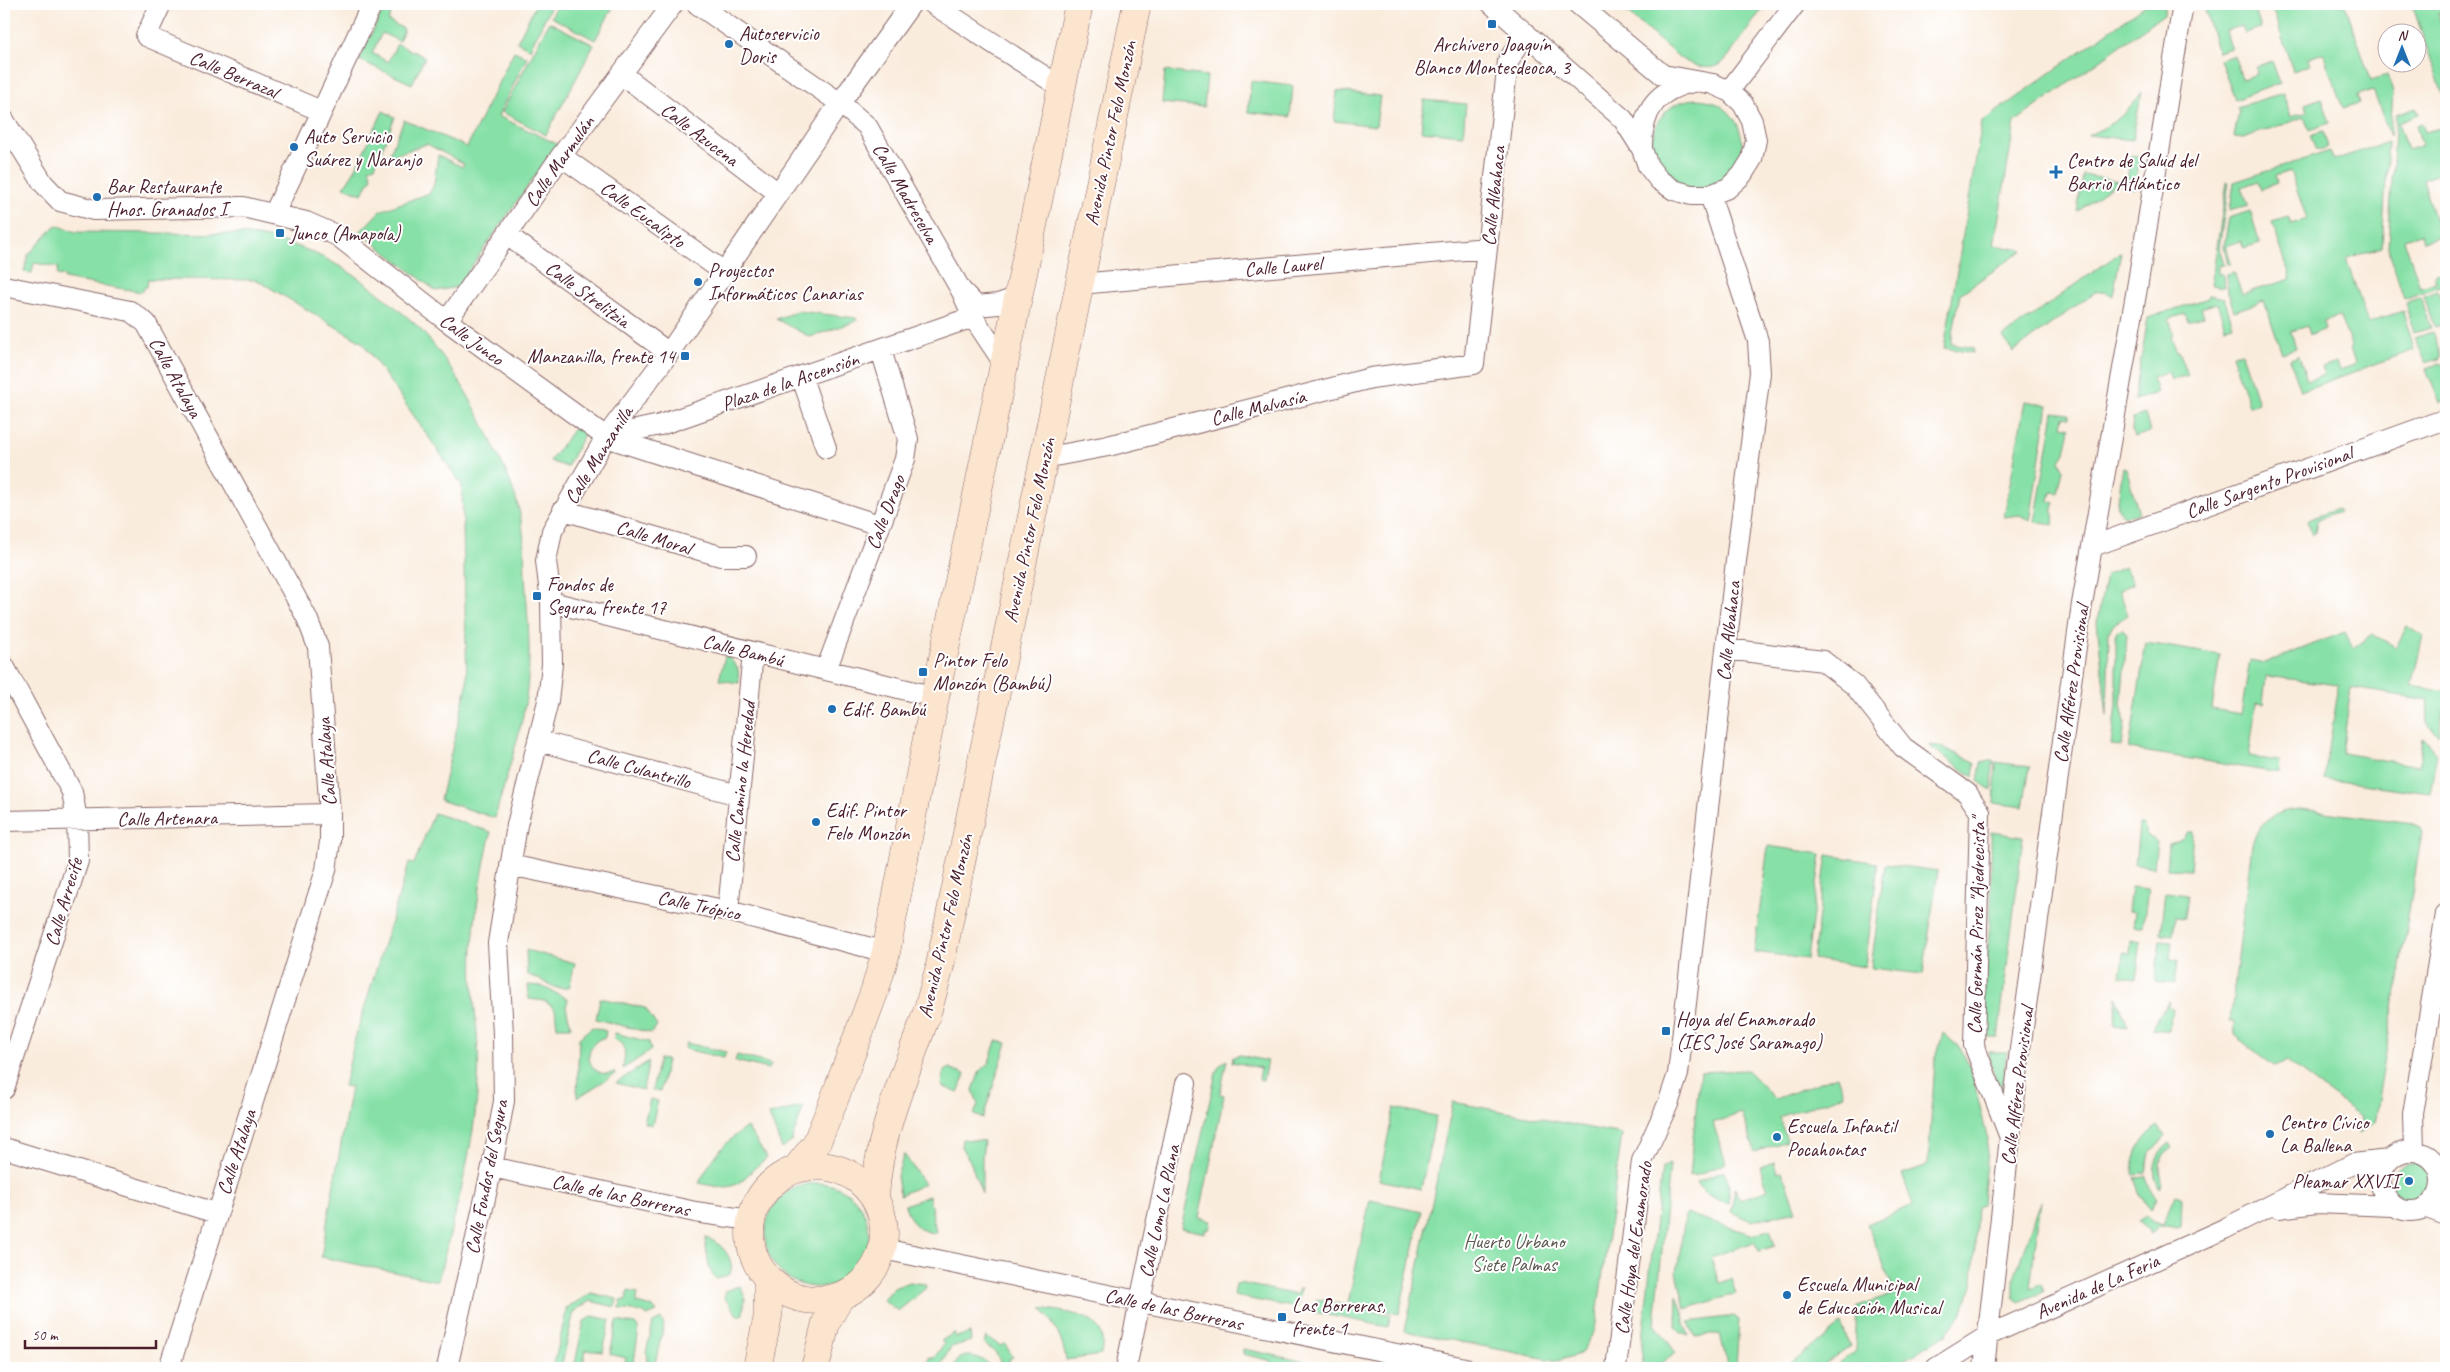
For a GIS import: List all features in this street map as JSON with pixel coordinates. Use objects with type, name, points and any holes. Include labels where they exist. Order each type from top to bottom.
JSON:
[{"type":"street","name":"Calle Berrazal","points":[[161,4],[146,36],[322,111]]},
{"type":"street","name":"Calle Marmulán","points":[[447,321],[562,156],[674,4]]},
{"type":"street","name":"Calle Madreselva","points":[[697,4],[840,103],[867,126],[962,292],[972,317],[1005,365]]},
{"type":"street","name":"Calle Manzanilla","points":[[510,865],[517,825],[548,701],[552,664],[551,602],[546,561],[552,531],[606,437],[669,353],[840,103],[911,4]]},
{"type":"street","points":[[933,4],[1062,88]]},
{"type":"street","points":[[796,1169],[816,1144],[831,1108],[875,990],[886,952],[935,697],[1079,4]]},
{"type":"street","name":"Avenida Pintor Felo Monzón","points":[[875,1198],[876,1169],[885,1128],[925,1019],[939,970],[1137,4]]},
{"type":"street","points":[[1492,4],[1623,119],[1642,149],[1648,166],[1658,180],[1674,190],[1691,195],[1710,195],[1728,188],[1742,175],[1752,158],[1756,140],[1752,121],[1743,104],[1729,91],[1713,84],[1663,75],[1578,4]]},
{"type":"street","points":[[1729,91],[1795,4]]},
{"type":"street","name":"Calle Alférez Provisional","points":[[1984,1368],[2022,1039],[2082,604],[2183,4]]},
{"type":"street","points":[[274,214],[322,111],[367,5]]},
{"type":"street","name":"Calle Albahaca","points":[[1474,364],[1508,60],[1526,33]]},
{"type":"street","name":"Calle Azucena","points":[[622,75],[778,193]]},
{"type":"street","points":[[1642,149],[1641,132],[1645,117],[1654,103],[1666,92],[1680,85],[1696,82]]},
{"type":"street","name":"Calle Junco","points":[[4,120],[43,183],[60,201],[94,210],[243,207],[306,222],[338,236],[447,321],[606,437],[879,525]]},
{"type":"street","name":"Calle Eucalipto","points":[[562,156],[724,272]]},
{"type":"street","name":"Calle Albahaca","points":[[1678,1074],[1736,561],[1760,373],[1758,341],[1710,195]]},
{"type":"street","name":"Calle Strelitzia","points":[[507,235],[669,353]]},
{"type":"street","name":"Calle Laurel","points":[[1079,284],[1487,248]]},
{"type":"street","name":"Calle Atalaya","points":[[4,286],[130,310],[146,322],[307,618],[318,647],[330,814],[330,842],[326,870],[169,1368]]},
{"type":"street","name":"Calle Madreselva","points":[[962,292],[976,306],[998,304],[1019,297]]},
{"type":"street","name":"Plaza de la Ascensión","points":[[606,437],[660,425],[802,378],[972,317]]},
{"type":"street","name":"Calle Drago","points":[[826,670],[905,459],[908,439],[882,350]]},
{"type":"street","name":"Calle Malvasía","points":[[1044,458],[1108,446],[1371,378],[1474,364]]},
{"type":"street","points":[[802,378],[826,448]]},
{"type":"street","name":"Calle Sargento Provisional","points":[[2093,546],[2446,419]]},
{"type":"street","name":"Calle Moral","points":[[563,510],[720,556],[746,556]]},
{"type":"street","name":"Calle Bambú","points":[[551,602],[935,697]]},
{"type":"street","name":"Calle Germán Pirez \"Ajedrecista\"","points":[[1727,649],[1823,661],[1854,685],[1903,747],[1967,793],[1980,812],[1974,1046],[2010,1138]]},
{"type":"street","name":"Calle Camino la Heredad","points":[[728,911],[753,653]]},
{"type":"street","name":"Calle Arrecife","points":[[4,666],[72,792],[77,819],[78,861],[4,1089]]},
{"type":"street","name":"Calle Culantrillo","points":[[539,741],[738,795]]},
{"type":"street","name":"Calle Artenara","points":[[4,821],[330,814]]},
{"type":"street","name":"Calle Trópico","points":[[510,865],[728,911],[886,952]]},
{"type":"street","name":"Calle Fondos del Segura","points":[[447,1368],[492,1166],[504,1101],[503,1034],[498,943],[510,865]]},
{"type":"street","points":[[2414,1151],[2413,1114],[2446,914]]},
{"type":"street","name":"Calle Hoya del Enamorado","points":[[1616,1368],[1642,1161],[1668,1104],[1678,1074]]},
{"type":"street","name":"Calle Lomo La Plana","points":[[1126,1368],[1186,1083]]},
{"type":"street","points":[[4,1148],[216,1214]]},
{"type":"street","points":[[2427,1208],[2438,1194],[2444,1180],[2432,1159],[2414,1151],[2400,1153],[2389,1160],[2383,1169],[2380,1179],[2381,1190],[2392,1206],[2409,1212],[2427,1208],[2446,1215]]},
{"type":"street","name":"Avenida de La Feria","points":[[1936,1368],[1989,1334],[2263,1211],[2353,1164],[2389,1160]]},
{"type":"street","name":"Calle de las Borreras","points":[[492,1166],[696,1212],[750,1220]]},
{"type":"street","points":[[818,1166],[840,1170],[860,1181],[875,1198],[882,1214],[885,1232],[883,1249],[874,1270],[859,1286],[840,1297],[820,1301],[801,1299],[783,1292],[768,1280],[755,1262],[749,1241],[750,1220],[756,1203],[766,1188],[780,1177],[796,1169],[818,1166]]},
{"type":"street","name":"Avenida de La Feria","points":[[2263,1211],[2316,1203],[2392,1206]]},
{"type":"street","name":"Calle de las Borreras","points":[[883,1249],[1465,1368]]},
{"type":"street","points":[[757,1368],[768,1316],[768,1280]]},
{"type":"street","points":[[815,1368],[826,1323],[840,1297]]},
{"type":"green space","points":[[386,4],[395,4],[388,21],[404,29],[399,41],[382,33],[372,53],[388,62],[397,44],[425,57],[412,84],[359,60]]},
{"type":"green space","points":[[536,4],[552,4],[530,49],[517,42]]},
{"type":"green space","points":[[558,4],[615,4],[595,40],[551,17]]},
{"type":"green space","points":[[1623,4],[1766,4],[1725,60],[1716,66],[1706,67],[1689,63],[1680,58],[1624,10]]},
{"type":"green space","points":[[2147,4],[2165,4],[2164,14],[2015,122],[1994,245],[2023,250],[1960,294],[1951,344],[1973,348],[1973,353],[1944,348],[1982,122]]},
{"type":"green space","points":[[2223,4],[2253,4],[2261,28],[2244,33],[2241,26],[2226,31],[2231,48],[2218,52],[2205,10]]},
{"type":"green space","points":[[2289,4],[2291,9],[2307,4],[2345,4],[2371,80],[2387,75],[2393,91],[2390,136],[2373,90],[2357,95],[2359,103],[2343,108],[2323,53],[2308,58],[2310,65],[2293,71],[2272,8]]},
{"type":"green space","points":[[2412,4],[2446,4],[2446,11],[2438,14],[2446,39],[2446,97],[2444,98],[2428,51],[2428,22],[2418,22]]},
{"type":"green space","points":[[549,22],[594,45],[546,135],[502,112]]},
{"type":"green space","points":[[514,51],[527,57],[498,116],[557,144],[457,287],[436,291],[360,232],[380,211],[430,193],[434,184],[438,155],[462,167],[464,164],[427,144],[388,157],[404,120],[467,147]]},
{"type":"green space","points":[[2234,55],[2242,79],[2257,74],[2256,67],[2272,61],[2280,83],[2235,100],[2220,60]]},
{"type":"green space","points":[[1165,71],[1207,76],[1204,107],[1162,103]]},
{"type":"green space","points":[[1251,81],[1293,86],[1290,117],[1248,112]]},
{"type":"green space","points":[[1337,91],[1380,96],[1376,126],[1334,121]]},
{"type":"green space","points":[[2142,92],[2132,140],[2088,135],[2119,118],[2131,107]]},
{"type":"green space","points":[[2283,93],[2291,117],[2307,112],[2305,104],[2322,98],[2330,123],[2309,130],[2304,117],[2243,138],[2234,137],[2239,112],[2237,107]]},
{"type":"green space","points":[[1697,99],[1714,103],[1729,112],[1738,127],[1742,144],[1738,161],[1729,176],[1714,185],[1697,189],[1680,185],[1665,176],[1656,161],[1652,144],[1656,127],[1665,112],[1680,103]]},
{"type":"green space","points":[[1424,100],[1466,104],[1463,135],[1421,131]]},
{"type":"green space","points":[[2416,107],[2419,114],[2398,122],[2407,150],[2422,145],[2416,126],[2422,124],[2425,132],[2440,128],[2446,145],[2446,181],[2441,182],[2438,174],[2422,180],[2440,237],[2423,242],[2421,234],[2404,239],[2420,287],[2436,283],[2434,275],[2446,271],[2446,284],[2404,299],[2388,247],[2396,114]]},
{"type":"green space","points":[[383,111],[395,117],[375,166],[369,168],[372,177],[362,194],[344,187],[355,170]]},
{"type":"green space","points":[[2323,131],[2328,147],[2316,151],[2310,135]]},
{"type":"green space","points":[[2388,142],[2382,247],[2346,259],[2368,323],[2403,311],[2414,350],[2301,391],[2290,359],[2299,356],[2307,380],[2324,375],[2321,367],[2337,362],[2340,370],[2355,364],[2350,348],[2352,346],[2339,316],[2323,321],[2325,329],[2312,334],[2310,334],[2307,326],[2291,332],[2296,348],[2282,353],[2264,301],[2234,311],[2228,293],[2227,274],[2234,272],[2242,294],[2291,279],[2272,222],[2288,217],[2291,224],[2307,219],[2290,171],[2275,176],[2277,183],[2261,189],[2258,181],[2242,187],[2248,205],[2230,210],[2234,182],[2330,151],[2334,160]]},
{"type":"green space","points":[[2131,155],[2140,157],[2135,188],[2126,187]]},
{"type":"green space","points":[[2083,175],[2118,181],[2077,212]]},
{"type":"green space","points":[[2227,182],[2229,182],[2219,248],[2224,265],[2218,266],[2218,274],[2223,274],[2224,287],[2211,285]]},
{"type":"green space","points":[[2250,211],[2260,243],[2244,248],[2241,241],[2226,246],[2231,263],[2228,264],[2224,246],[2229,218]]},
{"type":"green space","points":[[56,225],[76,232],[238,234],[281,241],[321,256],[358,278],[407,317],[433,343],[472,402],[488,433],[511,483],[517,501],[523,534],[529,665],[520,730],[495,818],[440,800],[467,685],[462,485],[363,343],[257,280],[148,279],[147,287],[142,292],[64,279],[65,276],[57,275],[58,267],[34,263],[32,273],[24,272],[28,255]]},
{"type":"green space","points":[[2121,252],[2113,296],[2104,291],[2095,292],[2013,352],[2003,337]]},
{"type":"green space","points":[[2438,291],[2446,314],[2446,323],[2435,327],[2424,296]]},
{"type":"green space","points":[[2209,295],[2224,298],[2233,325],[2225,327],[2217,303],[2201,308],[2204,316],[2188,321],[2185,314],[2169,319],[2174,335],[2171,337],[2177,352],[2179,351],[2188,375],[2171,380],[2168,372],[2152,378],[2157,393],[2134,400],[2148,318],[2208,298]]},
{"type":"green space","points":[[2421,297],[2431,328],[2414,333],[2405,303]]},
{"type":"green space","points":[[798,311],[856,318],[857,321],[810,337],[776,319]]},
{"type":"green space","points":[[2432,332],[2441,356],[2439,359],[2426,363],[2415,338]]},
{"type":"green space","points":[[2242,353],[2258,403],[2249,406],[2232,355]]},
{"type":"green space","points":[[2440,363],[2444,365],[2446,373],[2446,401],[2440,403],[2426,369]]},
{"type":"green space","points":[[2025,401],[2048,405],[2030,521],[2020,515],[2004,517]]},
{"type":"green space","points":[[2054,412],[2069,414],[2069,418],[2064,417],[2062,426],[2070,428],[2065,453],[2060,461],[2063,469],[2058,493],[2051,492],[2049,501],[2055,503],[2053,525],[2035,522]]},
{"type":"green space","points":[[2145,414],[2150,432],[2134,437],[2132,429],[2133,418]]},
{"type":"green space","points":[[576,426],[585,432],[567,467],[550,461]]},
{"type":"green space","points":[[2123,467],[2126,468],[2139,514],[2124,516],[2117,507]]},
{"type":"green space","points":[[2337,509],[2339,512],[2317,520],[2313,535],[2307,520]]},
{"type":"green space","points":[[2125,567],[2133,584],[2119,590],[2128,615],[2114,624],[2109,632],[2107,716],[2097,622],[2106,575]]},
{"type":"green space","points":[[2407,626],[2423,636],[2411,686],[2446,692],[2439,736],[2426,723],[2429,700],[2351,688],[2342,753],[2419,766],[2423,737],[2437,753],[2430,793],[2324,779],[2339,685],[2266,676],[2263,704],[2256,703],[2249,757],[2280,761],[2279,773],[2129,749],[2146,643],[2220,655],[2212,709],[2241,714],[2250,660],[2265,663],[2345,632],[2353,648],[2372,634],[2396,647]]},
{"type":"green space","points":[[2123,629],[2127,635],[2121,705],[2125,722],[2122,746],[2111,745],[2116,705],[2116,634],[2118,630]]},
{"type":"green space","points":[[725,656],[729,657],[738,669],[739,683],[719,680]]},
{"type":"green space","points":[[1928,745],[1939,746],[1975,762],[1973,777]]},
{"type":"green space","points":[[1993,760],[1995,764],[1993,764],[1992,791],[1978,781],[1981,763]]},
{"type":"green space","points":[[1996,762],[2030,767],[2023,807],[1994,803]]},
{"type":"green space","points":[[2300,809],[2413,823],[2422,832],[2374,1124],[2359,1134],[2361,1117],[2287,1061],[2274,1066],[2234,1035],[2235,1021],[2230,1021],[2252,844],[2264,823],[2270,818],[2276,814]]},
{"type":"green space","points":[[434,813],[491,832],[474,927],[472,966],[478,1080],[473,1131],[463,1182],[438,1281],[321,1257],[351,1087],[344,1086],[356,1035],[409,863],[414,864]]},
{"type":"green space","points":[[2139,825],[2143,825],[2147,835],[2157,842],[2154,867],[2135,865]]},
{"type":"green space","points":[[1991,832],[2023,837],[1998,1038],[1984,1038],[1982,1030],[1991,905]]},
{"type":"green space","points":[[2188,832],[2193,832],[2190,870],[2167,869],[2169,844],[2181,839]]},
{"type":"green space","points":[[1768,846],[1821,854],[1807,959],[1754,952]]},
{"type":"green space","points":[[1827,855],[1878,863],[1865,967],[1813,959]]},
{"type":"green space","points":[[1885,864],[1938,871],[1923,974],[1871,968]]},
{"type":"green space","points":[[2131,887],[2148,889],[2143,926],[2133,926],[2135,912],[2128,911]]},
{"type":"green space","points":[[2166,892],[2187,895],[2184,918],[2175,917],[2173,935],[2161,934]]},
{"type":"green space","points":[[2131,940],[2141,942],[2136,979],[2120,977],[2123,953],[2130,954]]},
{"type":"green space","points":[[2160,940],[2172,941],[2170,959],[2178,960],[2175,984],[2155,982]]},
{"type":"green space","points":[[526,950],[575,963],[569,988],[557,988],[527,974]]},
{"type":"green space","points":[[528,985],[541,986],[568,999],[566,1007],[571,1027],[557,1027],[555,1009],[545,1001],[529,999]]},
{"type":"green space","points":[[2117,997],[2128,1027],[2114,1025]]},
{"type":"green space","points":[[600,998],[645,1008],[657,1026],[651,1033],[596,1019]]},
{"type":"green space","points":[[2169,1001],[2168,1007],[2172,1008],[2169,1031],[2152,1029],[2155,1022]]},
{"type":"green space","points":[[592,1027],[606,1031],[605,1037],[596,1041],[591,1048],[590,1062],[593,1068],[599,1072],[606,1074],[614,1072],[615,1074],[577,1098],[579,1038]]},
{"type":"green space","points":[[615,1033],[649,1042],[651,1050],[623,1069],[624,1048],[614,1039]]},
{"type":"green space","points":[[1943,1033],[1961,1049],[1971,1070],[1988,1140],[1982,1204],[1977,1206],[1973,1285],[1961,1314],[1946,1334],[1893,1368],[1833,1368],[1855,1351],[1857,1307],[1895,1294],[1867,1224],[1913,1205],[1902,1174],[1928,1165],[1935,1061]]},
{"type":"green space","points":[[996,1041],[1007,1043],[983,1118],[974,1115],[978,1104],[973,1090],[980,1071],[988,1065]]},
{"type":"green space","points":[[686,1043],[726,1052],[724,1058],[685,1049]]},
{"type":"green space","points":[[1988,1052],[2007,1052],[2001,1090],[1998,1089]]},
{"type":"green space","points":[[737,1055],[771,1064],[769,1069],[735,1061]]},
{"type":"green space","points":[[1240,1055],[1267,1061],[1263,1080],[1259,1079],[1261,1068],[1232,1062],[1233,1057]]},
{"type":"green space","points":[[659,1059],[667,1060],[660,1092],[652,1090]]},
{"type":"green space","points":[[1227,1060],[1220,1094],[1224,1095],[1199,1218],[1211,1221],[1209,1230],[1205,1229],[1205,1233],[1181,1228],[1216,1073],[1219,1066]]},
{"type":"green space","points":[[649,1061],[643,1090],[616,1083]]},
{"type":"green space","points":[[949,1068],[965,1074],[958,1093],[942,1086],[944,1071]]},
{"type":"green space","points":[[1747,1070],[1775,1099],[1837,1076],[1844,1095],[1779,1117],[1787,1141],[1755,1152],[1742,1113],[1713,1123],[1726,1163],[1695,1176],[1689,1175],[1700,1072]]},
{"type":"green space","points":[[650,1099],[658,1101],[652,1125],[644,1123]]},
{"type":"green space","name":"Huerto Urbano Siete Palmas","points":[[1453,1102],[1622,1134],[1595,1330],[1581,1353],[1558,1361],[1405,1331]]},
{"type":"green space","points":[[804,1106],[791,1142],[782,1149],[769,1115]]},
{"type":"green space","points":[[1394,1108],[1436,1116],[1421,1189],[1379,1180]]},
{"type":"green space","points":[[2158,1126],[2165,1136],[2150,1153],[2146,1173],[2133,1174],[2136,1153],[2139,1147],[2147,1135]]},
{"type":"green space","points":[[747,1127],[767,1158],[732,1186],[713,1186],[699,1183],[719,1151]]},
{"type":"green space","points":[[962,1139],[984,1141],[982,1194],[970,1161],[961,1147]]},
{"type":"green space","points":[[2170,1143],[2173,1148],[2166,1154],[2160,1164],[2162,1185],[2160,1190],[2155,1177],[2155,1165],[2160,1153]]},
{"type":"green space","points":[[904,1154],[924,1184],[900,1195],[897,1176]]},
{"type":"green space","points":[[1774,1162],[1777,1172],[1782,1171],[1796,1211],[1751,1221],[1731,1212],[1735,1188],[1739,1200],[1768,1190],[1760,1167]]},
{"type":"green space","points":[[2411,1163],[2424,1169],[2430,1182],[2424,1195],[2411,1201],[2398,1195],[2392,1182],[2398,1169]]},
{"type":"green space","points":[[1670,1164],[1655,1324],[1676,1353],[1655,1368],[1644,1368],[1641,1347],[1662,1168]]},
{"type":"green space","points":[[1724,1171],[1730,1185],[1728,1204],[1706,1193],[1696,1182]]},
{"type":"green space","points":[[2146,1176],[2149,1187],[2156,1198],[2150,1209],[2140,1196],[2134,1177]]},
{"type":"green space","points":[[817,1183],[837,1187],[854,1198],[865,1215],[869,1235],[865,1255],[854,1272],[837,1283],[817,1287],[797,1283],[780,1272],[769,1255],[765,1235],[769,1215],[780,1198],[797,1187]]},
{"type":"green space","points":[[2176,1195],[2182,1197],[2181,1227],[2178,1229],[2160,1226],[2151,1234],[2148,1232],[2149,1230],[2138,1221],[2146,1216],[2153,1222],[2163,1225]]},
{"type":"green space","points":[[929,1196],[936,1233],[924,1231],[916,1225],[909,1216],[905,1205]]},
{"type":"green space","points":[[1370,1200],[1422,1211],[1399,1314],[1348,1303]]},
{"type":"green space","points":[[2041,1201],[2030,1288],[2041,1284],[2044,1292],[2019,1302],[2013,1297],[2013,1280]]},
{"type":"green space","points":[[1688,1214],[1754,1235],[1770,1229],[1775,1246],[1759,1251],[1754,1242],[1711,1257],[1719,1283],[1731,1279],[1736,1294],[1685,1309],[1677,1272],[1685,1216]]},
{"type":"green space","points":[[706,1238],[716,1243],[726,1252],[731,1262],[730,1274],[717,1279],[713,1276],[709,1267]]},
{"type":"green space","points":[[909,1282],[925,1284],[926,1288],[898,1311],[883,1300],[894,1288]]},
{"type":"green space","points":[[1240,1283],[1297,1295],[1299,1288],[1301,1288],[1297,1308],[1234,1296],[1236,1284]]},
{"type":"green space","points":[[738,1286],[741,1287],[745,1298],[743,1314],[738,1316],[724,1297],[726,1291]]},
{"type":"green space","points":[[628,1291],[638,1293],[636,1303],[653,1307],[657,1312],[647,1316],[644,1313],[620,1309],[621,1300],[626,1300]]},
{"type":"green space","points":[[591,1293],[617,1299],[615,1307],[590,1301],[574,1311],[561,1368],[553,1368],[567,1309],[565,1309]]},
{"type":"green space","points":[[1677,1295],[1689,1336],[1681,1333],[1676,1326]]},
{"type":"green space","points":[[1317,1299],[1391,1315],[1388,1327],[1314,1312]]},
{"type":"green space","points":[[1041,1308],[1076,1314],[1094,1323],[1100,1331],[1102,1341],[1101,1355],[1066,1360],[1057,1332]]},
{"type":"green space","points":[[593,1316],[610,1320],[603,1352],[586,1350],[582,1368],[574,1368],[584,1321]]},
{"type":"green space","points":[[1734,1316],[1739,1320],[1736,1368],[1728,1368],[1720,1334],[1695,1337],[1689,1322]]},
{"type":"green space","points":[[661,1319],[664,1325],[654,1368],[645,1368],[648,1355],[646,1353],[653,1323]]},
{"type":"green space","points":[[617,1321],[635,1324],[639,1329],[633,1368],[624,1368],[626,1358],[610,1354]]},
{"type":"green space","points":[[1841,1324],[1850,1346],[1818,1368],[1786,1368]]},
{"type":"green space","points":[[954,1333],[956,1337],[970,1333],[971,1341],[951,1347],[939,1368],[926,1368],[929,1357],[934,1358],[944,1344],[941,1341]]},
{"type":"green space","points":[[986,1337],[1001,1346],[1004,1343],[1013,1357],[1009,1359],[1011,1368],[1003,1368],[996,1353],[984,1344]]},
{"type":"green space","points":[[1243,1349],[1326,1366],[1327,1368],[1271,1368],[1272,1361],[1243,1354]]},
{"type":"green space","points":[[970,1355],[985,1361],[990,1368],[952,1368],[960,1358]]},
{"type":"place","name":"Archivero Joaquín Blanco Montesdeoca, 3","points":[[1492,24]]},
{"type":"place","name":"Autoservicio Doris","points":[[729,44]]},
{"type":"place","name":"Auto Servicio Suárez y Naranjo","points":[[294,147]]},
{"type":"place","name":"Centro de Salud del Barrio Atlántico","points":[[2056,172]]},
{"type":"place","name":"Bar Restaurante Hnos. Granados I","points":[[97,197]]},
{"type":"place","name":"Junco (Amapola)","points":[[280,233]]},
{"type":"place","name":"Proyectos Informáticos Canarias","points":[[698,282]]},
{"type":"place","name":"Manzanilla, frente 14","points":[[685,356]]},
{"type":"place","name":"Fondos de Segura, frente 17","points":[[537,596]]},
{"type":"place","name":"Pintor Felo Monzón (Bambú)","points":[[923,672]]},
{"type":"place","name":"Edif. Bambú","points":[[832,709]]},
{"type":"place","name":"Edif. Pintor Felo Monzón","points":[[816,822]]},
{"type":"place","name":"Hoya del Enamorado (IES José Saramago)","points":[[1666,1031]]},
{"type":"place","name":"Centro Cívico La Ballena","points":[[2270,1134]]},
{"type":"place","name":"Escuela Infantil Pocahontas","points":[[1777,1137]]},
{"type":"place","name":"Pleamar XXVII","points":[[2409,1181]]},
{"type":"place","name":"Escuela Municipal de Educación Musical","points":[[1787,1295]]},
{"type":"place","name":"Las Borreras, frente 1","points":[[1282,1317]]}]
